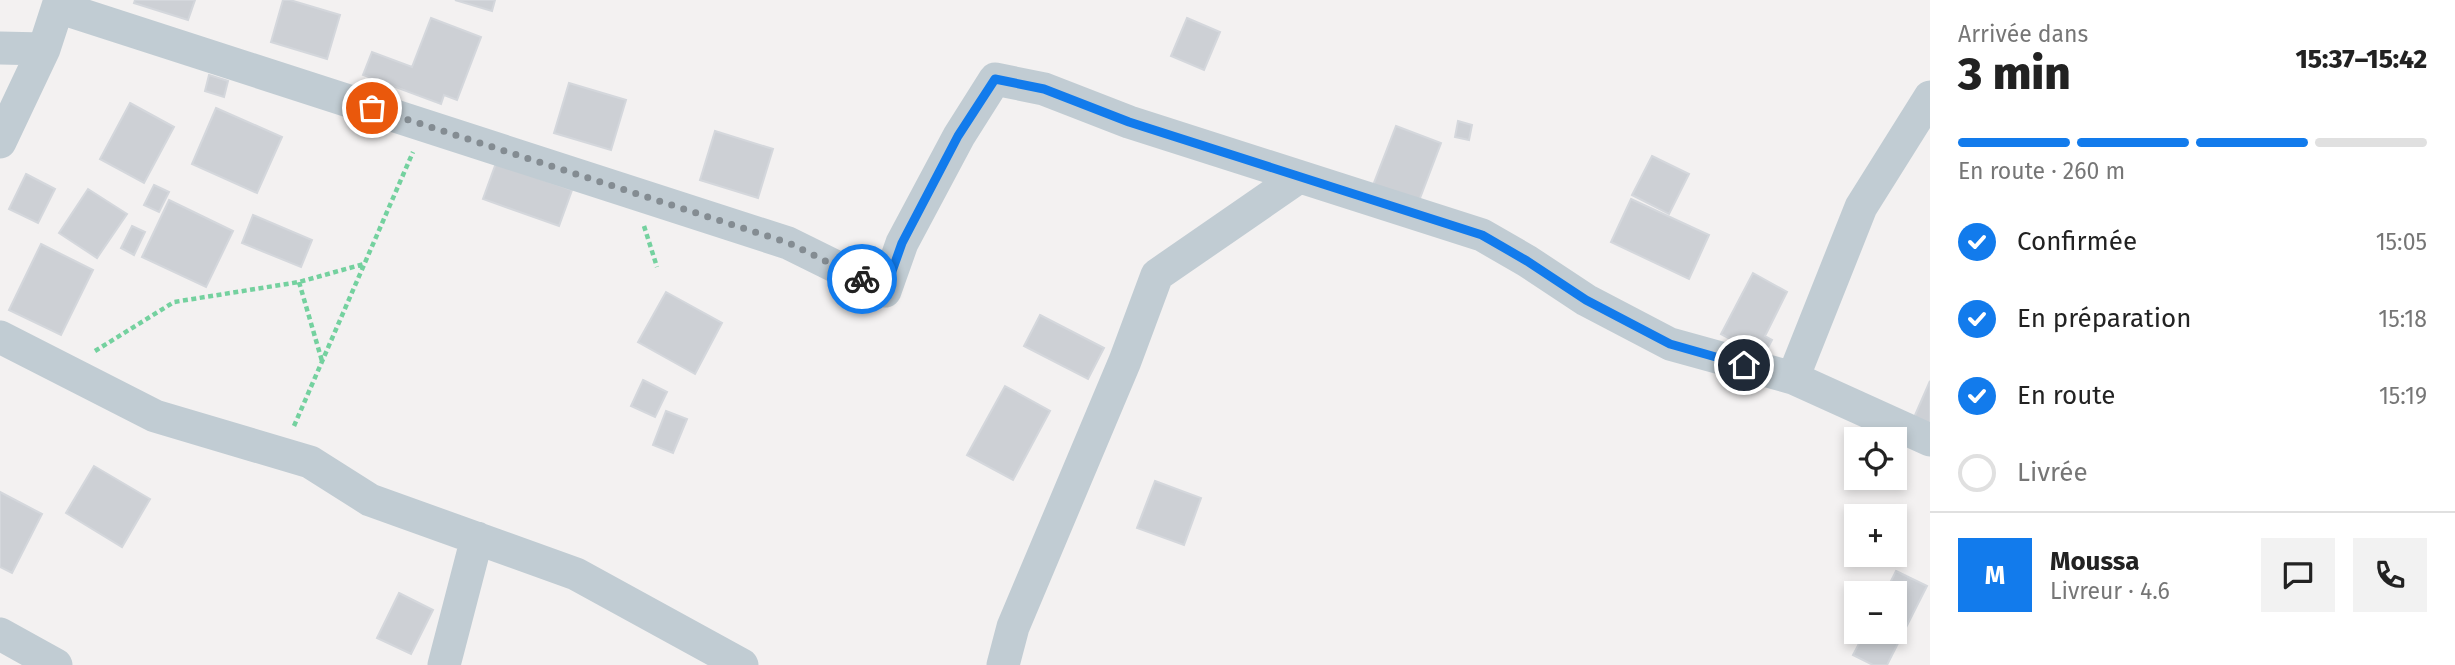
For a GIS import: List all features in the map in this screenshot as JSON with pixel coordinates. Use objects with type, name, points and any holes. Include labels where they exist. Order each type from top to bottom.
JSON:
[{"type":"street","points":[[0,142],[44,49],[59,3],[789,243],[885,291],[902,243],[958,136],[995,79],[1044,89],[1129,122],[1482,235],[1586,300],[1670,344],[1793,378],[1930,439]]},
{"type":"street","points":[[0,48],[44,49]]},
{"type":"street","points":[[1793,378],[1861,207],[1930,97]]},
{"type":"street","points":[[1003,665],[1013,627],[1125,362],[1157,275],[1300,177]]},
{"type":"street","points":[[0,337],[155,416],[310,462],[370,500],[576,574],[731,662]]},
{"type":"street","points":[[444,665],[477,538]]},
{"type":"street","points":[[0,634],[56,665]]},
{"type":"path","points":[[282,453],[424,125]]},
{"type":"path","points":[[64,369],[174,302],[299,282],[364,264]]},
{"type":"path","points":[[299,282],[322,361]]},
{"type":"building","points":[[135,0],[195,0],[188,20],[134,3]]},
{"type":"building","points":[[283,0],[340,15],[327,59],[271,42]]},
{"type":"building","points":[[455,0],[495,0],[492,11]]},
{"type":"building","points":[[431,18],[481,37],[457,100],[444,95],[441,104],[363,75],[372,52],[412,67]]},
{"type":"building","points":[[1187,18],[1220,32],[1204,70],[1171,56]]},
{"type":"building","points":[[209,75],[228,81],[224,97],[205,91]]},
{"type":"building","points":[[569,83],[626,100],[611,150],[554,133]]},
{"type":"building","points":[[130,103],[174,127],[144,183],[100,159]]},
{"type":"building","points":[[216,108],[282,137],[257,193],[192,164]]},
{"type":"building","points":[[1458,121],[1472,125],[1469,140],[1455,137]]},
{"type":"building","points":[[1396,126],[1441,143],[1417,206],[1372,188]]},
{"type":"building","points":[[715,131],[773,149],[758,198],[700,180]]},
{"type":"building","points":[[1652,156],[1689,174],[1669,214],[1632,195]]},
{"type":"building","points":[[496,163],[572,190],[559,226],[483,199]]},
{"type":"building","points":[[26,174],[55,189],[38,223],[9,209]]},
{"type":"building","points":[[154,185],[169,192],[159,212],[144,205]]},
{"type":"building","points":[[88,189],[127,214],[97,258],[59,233]]},
{"type":"building","points":[[1631,199],[1709,235],[1689,279],[1611,242]]},
{"type":"building","points":[[169,200],[233,231],[206,287],[142,257]]},
{"type":"building","points":[[253,215],[312,240],[301,267],[242,243]]},
{"type":"building","points":[[132,226],[145,232],[134,255],[121,248]]},
{"type":"building","points":[[41,244],[93,270],[61,335],[9,310]]},
{"type":"building","points":[[1753,273],[1787,292],[1765,336],[1772,340],[1763,357],[1721,334]]},
{"type":"building","points":[[666,292],[722,323],[695,374],[638,342]]},
{"type":"building","points":[[1040,315],[1104,348],[1088,379],[1024,346]]},
{"type":"building","points":[[643,380],[667,392],[655,417],[631,406]]},
{"type":"building","points":[[1930,381],[1930,449],[1907,439]]},
{"type":"building","points":[[1005,386],[1050,411],[1013,480],[967,455]]},
{"type":"building","points":[[666,411],[687,419],[673,453],[653,445]]},
{"type":"building","points":[[94,466],[150,499],[122,547],[66,513]]},
{"type":"building","points":[[1155,481],[1201,498],[1184,545],[1137,528]]},
{"type":"building","points":[[0,492],[42,514],[12,573],[0,567]]},
{"type":"building","points":[[1896,571],[1927,586],[1907,626],[1907,581],[1891,581]]},
{"type":"building","points":[[399,593],[433,610],[411,654],[377,638]]},
{"type":"building","points":[[1859,644],[1898,644],[1887,665],[1873,665],[1853,655]]},
{"type":"way so far","points":[[372,108],[789,243],[862,279]]},
{"type":"route","points":[[862,279],[885,291],[902,243],[958,136],[995,79],[1044,89],[1129,122],[1482,235],[1586,300],[1670,344],[1744,365]]}]
